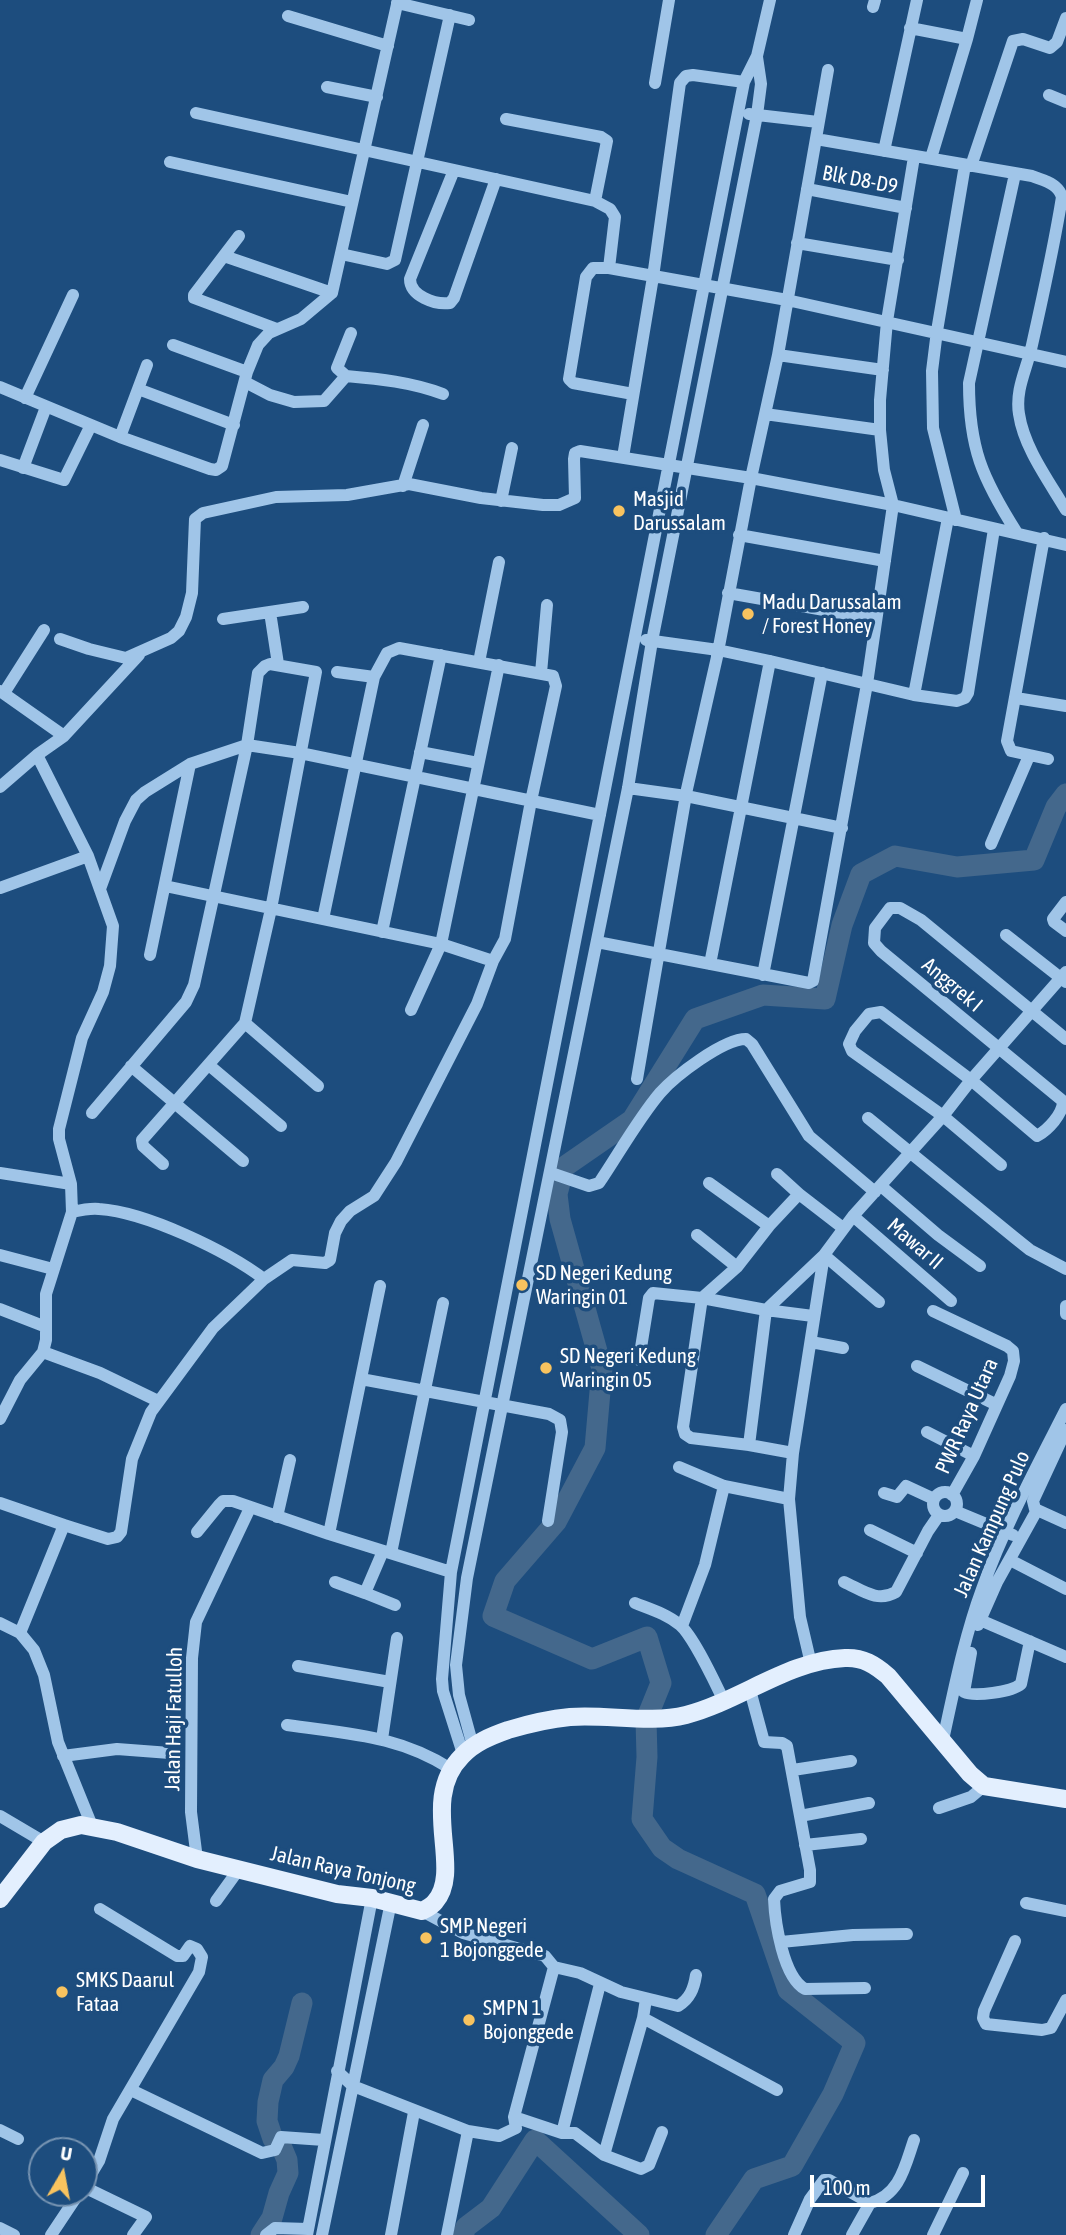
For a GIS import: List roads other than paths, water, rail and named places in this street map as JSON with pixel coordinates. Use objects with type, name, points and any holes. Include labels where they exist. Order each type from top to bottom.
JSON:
[{"type":"main road","points":[[724,1701],[811,1664],[848,1657],[862,1659],[888,1676],[970,1774],[984,1786],[1066,1799]]},
{"type":"main road","name":"Jalan Raya Tonjong","points":[[0,1899],[53,1834],[70,1827],[92,1826],[193,1858],[337,1894],[372,1898],[422,1911],[435,1903],[442,1890],[445,1854],[440,1821],[443,1793],[451,1769],[468,1750],[495,1735],[530,1723],[571,1717],[685,1716],[724,1701]]},
{"type":"street","points":[[655,83],[669,0]]},
{"type":"street","points":[[468,1750],[443,1691],[451,1572],[744,82],[757,56],[770,0]]},
{"type":"street","points":[[884,151],[917,0]]},
{"type":"street","points":[[931,158],[976,0]]},
{"type":"street","points":[[0,387],[120,437],[216,470],[224,462],[246,377],[258,345],[276,329],[301,319],[332,293],[398,1],[469,20]]},
{"type":"street","points":[[341,254],[387,264],[395,260],[450,15]]},
{"type":"street","points":[[288,16],[388,46]]},
{"type":"street","points":[[914,695],[952,519],[933,428],[932,371],[968,166],[1013,41],[1023,39],[1050,48],[1057,42],[1066,18]]},
{"type":"street","points":[[910,28],[967,39]]},
{"type":"street","points":[[468,1750],[456,1665],[467,1578],[557,1172],[582,1018],[628,788],[652,641],[757,115],[761,84],[757,56]]},
{"type":"street","points":[[637,1079],[686,796],[778,355],[828,70]]},
{"type":"street","points":[[623,457],[653,277],[680,83],[687,76],[693,75],[744,82]]},
{"type":"street","points":[[327,87],[377,97]]},
{"type":"street","points":[[1049,94],[1066,102]]},
{"type":"street","points":[[738,112],[818,122]]},
{"type":"street","points":[[196,113],[596,201],[610,209],[615,216],[609,268]]},
{"type":"street","points":[[506,119],[601,137],[607,141],[596,201]]},
{"type":"street","points":[[816,139],[1032,176],[1054,185],[1060,191],[1062,197],[1055,241],[1030,355],[1018,396],[1023,431],[1066,510]]},
{"type":"street","points":[[597,942],[763,975],[809,983],[813,981],[867,684],[893,505],[884,470],[880,430],[883,370],[887,321],[914,157]]},
{"type":"street","points":[[170,162],[352,202]]},
{"type":"street","points":[[454,170],[410,279],[415,292],[442,304],[450,303],[454,298],[496,179]]},
{"type":"street","points":[[1015,174],[969,383],[972,438],[989,486],[1017,533]]},
{"type":"street","name":"Blk D8-D9","points":[[807,189],[906,208]]},
{"type":"street","points":[[239,236],[194,298],[276,329]]},
{"type":"street","points":[[797,243],[898,260]]},
{"type":"street","points":[[224,256],[332,293]]},
{"type":"street","points":[[633,394],[573,383],[569,379],[587,273],[593,268],[609,268],[786,300],[937,331],[979,344],[1066,362]]},
{"type":"street","points":[[25,398],[73,295]]},
{"type":"street","points":[[351,333],[337,368],[346,376],[382,378],[443,394]]},
{"type":"street","points":[[173,345],[246,377],[270,395],[293,402],[324,401],[346,376]]},
{"type":"street","points":[[778,355],[883,370]]},
{"type":"street","points":[[120,437],[147,365]]},
{"type":"street","points":[[138,389],[234,425]]},
{"type":"street","points":[[23,468],[46,407]]},
{"type":"street","points":[[765,414],[880,430]]},
{"type":"street","points":[[0,460],[64,480],[91,425]]},
{"type":"street","points":[[404,486],[423,425]]},
{"type":"street","points":[[501,501],[512,448]]},
{"type":"street","points":[[60,639],[126,658],[171,638],[179,631],[192,593],[195,519],[203,513],[276,497],[347,495],[415,484],[501,501],[565,503],[576,495],[575,453],[580,451],[751,478],[893,505],[1066,545]]},
{"type":"street","points":[[635,639],[718,650],[914,695],[957,701],[965,698],[968,693],[994,529]]},
{"type":"street","points":[[739,535],[885,561]]},
{"type":"street","points":[[1044,538],[1007,745],[1011,751],[1048,759]]},
{"type":"street","points":[[479,662],[499,562]]},
{"type":"street","points":[[728,593],[875,619]]},
{"type":"street","points":[[541,673],[547,604]]},
{"type":"street","points":[[223,619],[303,607]]},
{"type":"street","points":[[270,612],[278,664]]},
{"type":"street","points":[[44,630],[2,692],[64,736]]},
{"type":"street","points":[[0,1503],[108,1539],[117,1537],[121,1532],[134,1452],[151,1412],[213,1328],[264,1279],[292,1260],[325,1263],[330,1260],[335,1233],[341,1221],[350,1211],[374,1196],[396,1162],[477,1004],[493,961],[505,939],[556,686],[553,676],[395,648],[387,653],[374,677],[323,919]]},
{"type":"street","points":[[0,787],[64,736],[142,651]]},
{"type":"street","points":[[382,932],[441,655]]},
{"type":"street","points":[[710,964],[769,661]]},
{"type":"street","points":[[92,1113],[191,995],[247,745],[258,673],[265,666],[278,664],[317,672],[271,909],[245,1023],[210,1066],[142,1140],[143,1146],[163,1164]]},
{"type":"street","points":[[411,1010],[441,944],[499,665]]},
{"type":"street","points":[[337,672],[374,677]]},
{"type":"street","points":[[763,975],[822,673]]},
{"type":"street","points":[[1016,698],[1066,706]]},
{"type":"street","points":[[100,889],[130,809],[145,792],[190,764],[247,745],[300,753],[600,815]]},
{"type":"street","points":[[420,752],[478,763]]},
{"type":"street","points":[[0,1419],[20,1380],[43,1352],[46,1294],[72,1212],[71,1184],[59,1139],[59,1129],[82,1038],[103,992],[113,943],[113,926],[88,856],[37,755]]},
{"type":"street","points":[[991,844],[1029,756]]},
{"type":"street","points":[[150,955],[190,764]]},
{"type":"street","points":[[0,767],[13,776]]},
{"type":"street","points":[[628,788],[740,806],[842,828]]},
{"type":"street","points":[[0,888],[88,856]]},
{"type":"street","points":[[165,886],[441,944],[493,961]]},
{"type":"street","points":[[584,897],[604,900]]},
{"type":"street","points":[[1066,902],[1053,919],[1066,931]]},
{"type":"street","name":"Anggrek I","points":[[971,1080],[1037,1136],[1063,1109],[1063,1101],[874,943],[874,928],[890,908],[901,908],[921,920],[1033,1010]]},
{"type":"street","points":[[749,1445],[766,1310],[824,1255],[853,1216],[911,1153],[998,1049],[1064,978],[1006,935]]},
{"type":"street","points":[[1033,1010],[1066,1039]]},
{"type":"street","points":[[971,1080],[881,1012],[869,1014],[855,1031],[849,1044],[852,1051],[943,1116],[1001,1165]]},
{"type":"street","points":[[561,1014],[582,1018]]},
{"type":"street","points":[[245,1023],[318,1086]]},
{"type":"street","points":[[533,1157],[557,1172],[589,1186],[599,1183],[661,1093],[709,1053],[740,1039],[746,1039],[752,1044],[809,1136],[980,1266]]},
{"type":"street","points":[[131,1066],[243,1161]]},
{"type":"street","points":[[210,1066],[282,1126]]},
{"type":"street","points":[[868,1118],[1030,1250],[1066,1269]]},
{"type":"street","points":[[0,1173],[71,1184]]},
{"type":"street","points":[[777,1174],[843,1228]]},
{"type":"street","points":[[709,1182],[769,1226]]},
{"type":"street","points":[[793,1453],[691,1438],[685,1434],[683,1427],[702,1298],[737,1267],[769,1226],[799,1194]]},
{"type":"street","points":[[72,1212],[100,1209],[151,1222],[230,1256],[264,1279]]},
{"type":"street","name":"Mawar II","points":[[853,1216],[951,1301]]},
{"type":"street","points":[[697,1235],[737,1267]]},
{"type":"street","points":[[0,1255],[53,1269]]},
{"type":"street","points":[[824,1255],[879,1302]]},
{"type":"street","points":[[811,1664],[800,1618],[789,1499],[793,1453],[824,1255]]},
{"type":"street","points":[[328,1534],[380,1286]]},
{"type":"street","points":[[639,1360],[651,1294],[658,1292],[813,1316]]},
{"type":"street","points":[[365,1593],[387,1552],[425,1393],[443,1303]]},
{"type":"street","points":[[1066,1306],[1066,1314]]},
{"type":"street","points":[[0,1309],[46,1327]]},
{"type":"street","name":"PWR Raya Utara","points":[[933,1311],[1013,1351],[1014,1361],[1010,1376],[995,1404],[974,1456],[952,1495]]},
{"type":"street","points":[[811,1342],[843,1348]]},
{"type":"street","points":[[43,1352],[100,1373],[158,1401]]},
{"type":"street","points":[[917,1366],[995,1404]]},
{"type":"street","points":[[360,1379],[549,1414],[560,1420],[563,1425],[548,1521]]},
{"type":"street","name":"Jalan Kampung Pulo","points":[[943,1740],[968,1632],[981,1591],[1005,1532],[1066,1409]]},
{"type":"street","points":[[1066,1430],[1062,1448],[1036,1491],[1033,1501],[1037,1510],[1066,1523]]},
{"type":"street","points":[[927,1432],[974,1456]]},
{"type":"street","points":[[277,1517],[290,1460]]},
{"type":"street","points":[[679,1467],[724,1486],[789,1499]]},
{"type":"street","points":[[682,1626],[705,1565],[724,1486]]},
{"type":"street","points":[[884,1493],[897,1497],[906,1486],[934,1499]]},
{"type":"street","points":[[942,1493],[952,1495],[957,1502],[955,1511],[948,1516],[939,1515],[935,1511],[934,1499],[942,1493]]},
{"type":"street","points":[[197,1532],[223,1501],[233,1501],[451,1572]]},
{"type":"street","name":"Jalan Haji Fatulloh","points":[[193,1858],[192,1658],[196,1622],[250,1508]]},
{"type":"street","points":[[1030,1641],[1021,1684],[1016,1688],[967,1694],[964,1689],[980,1620],[996,1582],[1037,1510]]},
{"type":"street","points":[[955,1511],[1021,1538]]},
{"type":"street","points":[[844,1582],[876,1597],[887,1598],[896,1592],[939,1515]]},
{"type":"street","points":[[20,1633],[64,1525]]},
{"type":"street","points":[[870,1530],[917,1553]]},
{"type":"street","points":[[1010,1560],[1066,1589]]},
{"type":"street","points":[[335,1582],[395,1605]]},
{"type":"street","points":[[635,1603],[665,1615],[682,1626],[724,1701]]},
{"type":"street","points":[[980,1620],[1066,1657]]},
{"type":"street","points":[[0,1623],[20,1633],[34,1650],[44,1675],[63,1756],[92,1826]]},
{"type":"street","points":[[382,1739],[397,1638]]},
{"type":"street","points":[[298,1667],[390,1682]]},
{"type":"street","points":[[750,1690],[764,1742],[786,1745],[793,1770],[810,1870],[810,1882],[780,1891],[774,1899],[781,1942],[790,1971],[801,1988],[864,1988]]},
{"type":"street","points":[[287,1725],[382,1739],[420,1751],[451,1769]]},
{"type":"street","points":[[63,1756],[117,1749],[170,1753]]},
{"type":"street","points":[[793,1770],[851,1761]]},
{"type":"street","points":[[939,1808],[971,1797],[984,1786]]},
{"type":"street","points":[[800,1816],[869,1803]]},
{"type":"street","points":[[0,1815],[44,1842]]},
{"type":"street","points":[[805,1845],[861,1839]]},
{"type":"street","points":[[216,1901],[239,1869]]},
{"type":"street","points":[[266,2235],[275,2228],[307,2232],[372,1898]]},
{"type":"street","points":[[322,2235],[391,1902]]},
{"type":"street","points":[[1026,1903],[1066,1911]]},
{"type":"street","points":[[98,2163],[113,2119],[199,1972],[202,1956],[197,1949],[190,1946],[183,1956],[177,1956],[100,1909]]},
{"type":"street","points":[[422,1911],[463,1933],[545,1956],[554,1967],[580,1973],[600,1984],[646,1999],[678,2006],[692,1992],[696,1975]]},
{"type":"street","points":[[781,1942],[907,1934]]},
{"type":"street","points":[[1015,1941],[984,2011],[986,2024],[1042,2030],[1051,2028],[1066,2000]]},
{"type":"street","points":[[337,2071],[353,2086],[468,2131],[499,2136],[516,2128],[514,2117],[554,1967]]},
{"type":"street","points":[[562,2133],[600,1984]]},
{"type":"street","points":[[604,2155],[646,1999]]},
{"type":"street","points":[[643,2018],[777,2090]]},
{"type":"street","points":[[131,2090],[256,2151],[270,2153],[281,2137],[324,2140]]},
{"type":"street","points":[[391,2235],[414,2112]]},
{"type":"street","points":[[514,2117],[562,2133],[575,2133],[604,2155],[641,2169],[649,2165],[662,2132]]},
{"type":"street","points":[[0,2130],[18,2139]]},
{"type":"street","points":[[447,2235],[468,2131]]},
{"type":"street","points":[[794,2235],[810,2199],[824,2180],[829,2180],[870,2203],[883,2200],[896,2188],[914,2140]]},
{"type":"street","points":[[933,2235],[963,2174]]},
{"type":"street","points":[[98,2193],[146,2217],[134,2235]]},
{"type":"street","points":[[852,2235],[870,2203]]},
{"type":"street","points":[[51,2235],[70,2207]]},
{"type":"street","points":[[0,2228],[14,2235]]},
{"type":"waterway","points":[[716,2235],[754,2179],[792,2166],[833,2094],[855,2043],[788,1990],[755,1894],[678,1859],[662,1848],[642,1819],[647,1757],[646,1720],[661,1683],[647,1637],[592,1659],[493,1616],[505,1581],[556,1522],[595,1448],[602,1369],[560,1219],[557,1194],[564,1167],[632,1120],[695,1019],[763,995],[825,999],[842,925],[861,874],[895,856],[957,867],[1034,860],[1056,807],[1066,794]]},
{"type":"waterway","points":[[261,2235],[272,2218],[288,2173],[287,2160],[282,2148],[273,2139],[267,2121],[268,2102],[273,2080],[289,2056],[302,2003]]},
{"type":"waterway","points":[[463,2235],[466,2227],[491,2208],[535,2140],[639,2235]]},
{"type":"place","name":"Masjid Darussalam","points":[[619,511]]},
{"type":"place","name":"Madu Darussalam / Forest Honey","points":[[748,614]]},
{"type":"place","name":"SD Negeri Kedung Waringin 01","points":[[522,1285]]},
{"type":"place","name":"SD Negeri Kedung Waringin 05","points":[[546,1368]]},
{"type":"place","name":"SMP Negeri 1 Bojonggede","points":[[426,1938]]},
{"type":"place","name":"SMKS Daarul Fataa","points":[[62,1992]]},
{"type":"place","name":"SMPN 1 Bojonggede","points":[[469,2020]]}]
